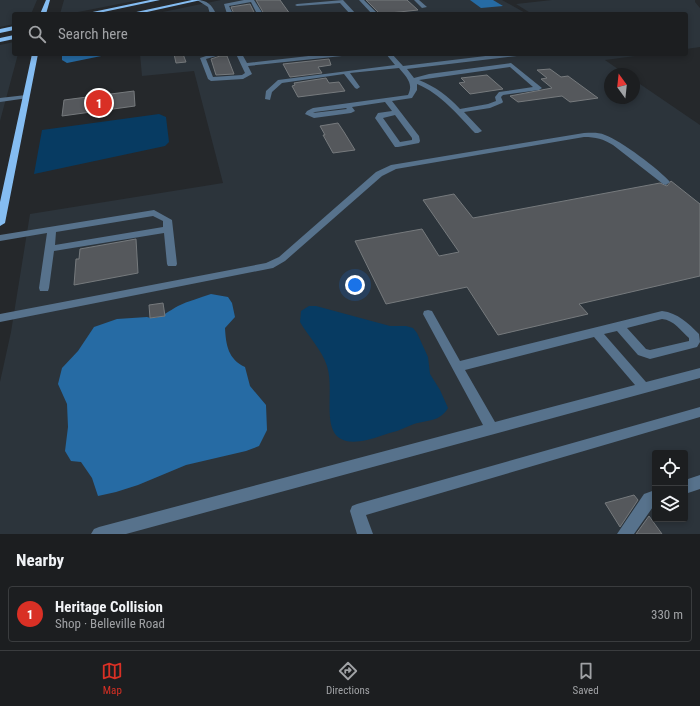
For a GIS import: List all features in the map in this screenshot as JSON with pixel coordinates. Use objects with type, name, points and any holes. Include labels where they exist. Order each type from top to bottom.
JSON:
[{"type":"main road","points":[[44,12],[48,0]]},
{"type":"main road","points":[[96,12],[158,0]]},
{"type":"main road","points":[[140,12],[199,0]]},
{"type":"main road","points":[[0,31],[12,28]]},
{"type":"main road","points":[[0,40],[12,38]]},
{"type":"main road","points":[[1,218],[35,56]]},
{"type":"street","points":[[199,0],[210,6],[212,12]]},
{"type":"street","points":[[229,12],[226,5],[252,0],[259,12]]},
{"type":"street","points":[[293,0],[299,8],[341,1],[351,12]]},
{"type":"street","points":[[361,0],[372,12]]},
{"type":"street","points":[[416,0],[424,7]]},
{"type":"street","points":[[211,56],[202,58],[211,79],[249,74],[240,56]]},
{"type":"street","points":[[245,65],[318,56]]},
{"type":"street","points":[[392,56],[413,80],[432,88],[448,100],[478,131]]},
{"type":"street","points":[[268,99],[269,91],[280,81],[346,72],[499,56]]},
{"type":"street","points":[[413,80],[429,76],[511,65],[539,88],[501,93],[498,98],[500,102],[490,106],[459,111]]},
{"type":"street","points":[[346,72],[357,87]]},
{"type":"street","points":[[348,106],[351,111],[314,116],[309,114],[309,112],[313,110],[410,97],[414,90],[413,80]]},
{"type":"street","points":[[0,100],[26,99]]},
{"type":"street","points":[[0,104],[26,99]]},
{"type":"street","points":[[387,100],[416,138],[416,141],[398,145],[379,118],[381,115],[396,113]]},
{"type":"street","points":[[0,318],[269,266],[282,259],[379,174],[390,168],[404,165],[584,135],[597,135],[613,141],[666,182]]},
{"type":"street","points":[[0,238],[154,213],[167,220],[172,264]]},
{"type":"street","points":[[49,249],[168,229]]},
{"type":"street","points":[[44,288],[52,230]]},
{"type":"street","points":[[428,314],[492,429]]},
{"type":"street","points":[[457,367],[662,315],[667,315],[677,320],[695,337],[695,341],[693,344],[646,355],[619,326]]},
{"type":"street","points":[[596,332],[644,388]]},
{"type":"street","points":[[99,534],[700,374]]},
{"type":"street","points":[[365,534],[357,510],[700,412]]},
{"type":"street","points":[[688,486],[700,482]]},
{"type":"street","points":[[625,534],[649,498],[652,498]]},
{"type":"shaded area","points":[[0,0],[37,0],[32,12],[12,12],[12,24],[0,27]]},
{"type":"shaded area","points":[[64,0],[139,0],[78,12],[61,12]]},
{"type":"shaded area","points":[[221,0],[502,0],[523,12],[163,12]]},
{"type":"shaded area","points":[[470,0],[493,0],[503,6],[481,8]]},
{"type":"shaded area","points":[[552,0],[695,0],[700,8],[700,47],[688,49],[688,12],[529,12],[516,4]]},
{"type":"shaded area","points":[[12,42],[12,56],[17,56],[0,121],[0,45]]},
{"type":"shaded area","points":[[62,56],[101,56],[67,63],[62,60]]},
{"type":"shaded area","points":[[140,56],[635,56],[605,60],[616,68],[604,68],[604,104],[640,104],[640,84],[700,125],[700,534],[0,534],[0,382],[11,332],[30,214],[223,183],[194,71],[142,76]]},
{"type":"shaded area","points":[[159,114],[166,117],[169,142],[165,146],[34,174],[42,130]]},
{"type":"shaded area","points":[[211,294],[228,297],[232,303],[235,317],[225,328],[227,346],[231,356],[239,364],[245,367],[250,386],[266,405],[267,430],[259,446],[246,451],[186,465],[138,485],[98,496],[92,478],[81,462],[71,461],[65,451],[68,427],[67,404],[58,384],[62,368],[78,351],[94,327],[117,319],[147,317],[156,318],[182,304]]},
{"type":"shaded area","points":[[309,306],[316,306],[390,326],[406,326],[413,328],[417,333],[428,357],[430,374],[440,390],[448,408],[445,413],[433,420],[414,424],[367,440],[350,441],[339,438],[333,430],[330,419],[329,378],[325,360],[300,322],[301,311]]},
{"type":"building","points":[[256,0],[280,0],[289,12],[263,12]]},
{"type":"building","points":[[366,0],[407,0],[418,10],[399,12],[378,12]]},
{"type":"building","points":[[250,4],[254,12],[233,12],[231,7]]},
{"type":"building","points":[[174,56],[184,56],[186,62],[176,63]]},
{"type":"building","points":[[220,56],[227,56],[234,74],[216,75],[211,59]]},
{"type":"building","points":[[329,59],[331,65],[318,67],[322,73],[290,77],[283,64]]},
{"type":"building","points":[[550,69],[561,77],[568,76],[598,98],[570,102],[562,96],[518,102],[510,96],[552,88],[541,79],[547,78],[537,70]]},
{"type":"building","points":[[487,75],[503,89],[470,94],[459,83],[465,82],[461,78]]},
{"type":"building","points":[[326,78],[329,83],[339,82],[345,91],[298,97],[292,86],[295,85],[294,83]]},
{"type":"building","points":[[134,91],[135,106],[62,116],[64,100]]},
{"type":"building","points":[[338,123],[355,150],[333,153],[323,135],[325,135],[320,126]]},
{"type":"building","points":[[671,181],[700,204],[700,276],[579,304],[588,314],[498,335],[467,287],[386,304],[355,241],[422,229],[439,256],[459,252],[423,200],[454,194],[473,218],[660,183],[667,186]]},
{"type":"building","points":[[136,239],[138,273],[74,285],[76,259],[79,259],[80,249]]},
{"type":"building","points":[[163,303],[165,316],[150,318],[149,305]]},
{"type":"building","points":[[634,495],[638,500],[620,527],[605,503]]},
{"type":"building","points":[[649,516],[662,534],[636,534]]},
{"type":"place","name":"Heritage Collision","points":[[99,103]]}]
